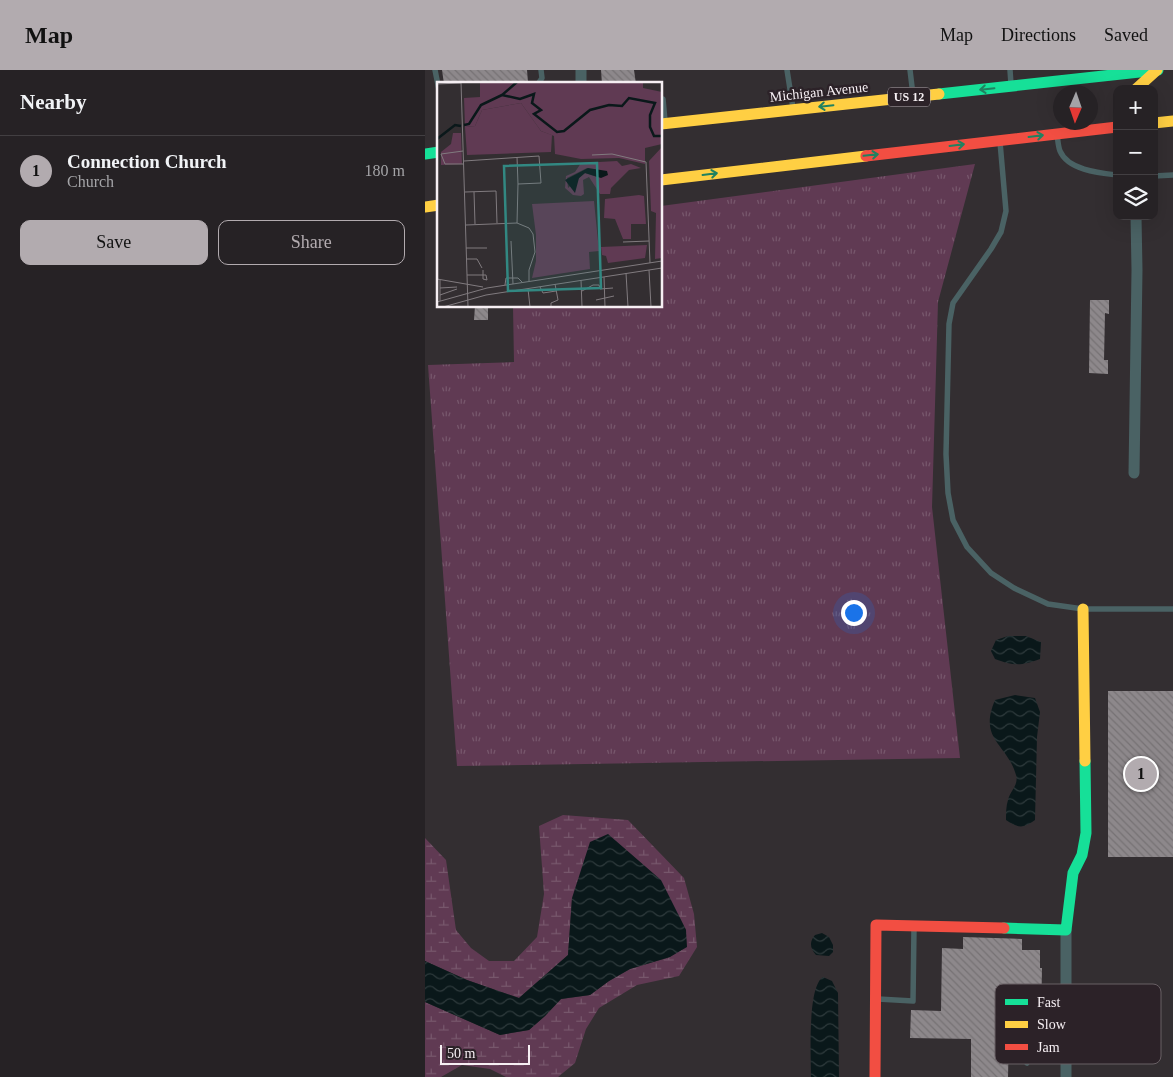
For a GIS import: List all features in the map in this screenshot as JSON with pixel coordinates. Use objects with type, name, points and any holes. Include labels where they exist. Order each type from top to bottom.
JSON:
[{"type":"main road","name":"Michigan Avenue","points":[[663,123],[1158,70]]},
{"type":"main road","points":[[1141,85],[1158,70]]},
{"type":"main road","points":[[1054,81],[1059,85]]},
{"type":"main road","points":[[1158,123],[1173,121]]},
{"type":"main road","points":[[663,180],[1113,127]]},
{"type":"main road","points":[[1056,134],[1058,130]]},
{"type":"main road","points":[[875,1077],[877,925],[1066,930],[1073,873],[1082,855],[1086,833],[1083,609]]},
{"type":"street","points":[[1134,473],[1136,220]]},
{"type":"street","points":[[1066,930],[1066,984]]},
{"type":"street","points":[[1066,1064],[1066,1077]]},
{"type":"lane","points":[[539,82],[542,78],[541,70]]},
{"type":"lane","points":[[787,70],[793,110]]},
{"type":"lane","points":[[910,70],[913,97]]},
{"type":"lane","points":[[1010,70],[1011,86]]},
{"type":"lane","points":[[663,99],[663,123]]},
{"type":"lane","points":[[1056,134],[1060,151],[1065,158],[1093,172],[1113,174]]},
{"type":"lane","points":[[1000,140],[1006,211],[1001,232],[953,303],[949,324],[946,454],[948,493],[953,520],[967,547],[991,573],[1014,588],[1047,604],[1083,609],[1173,609]]},
{"type":"lane","points":[[1158,176],[1173,175]]},
{"type":"lane","points":[[875,999],[913,1001],[914,926]]},
{"type":"green space","points":[[975,164],[938,302],[932,507],[960,758],[457,766],[428,365],[514,362],[513,308],[663,308],[663,206]]},
{"type":"green space","points":[[563,815],[628,820],[684,878],[694,914],[697,947],[679,976],[637,985],[599,1008],[586,1029],[575,1063],[558,1077],[506,1077],[490,1069],[462,1065],[441,1077],[425,1077],[425,1002],[500,1035],[529,1030],[561,999],[590,995],[630,969],[670,957],[686,930],[678,914],[572,898],[568,955],[519,998],[467,980],[425,961],[425,838],[446,860],[456,930],[471,948],[489,961],[514,961],[537,937],[544,894],[539,826]]},
{"type":"water","points":[[1008,636],[1026,636],[1041,642],[1040,659],[1017,664],[995,659],[991,651],[996,640]]},
{"type":"water","points":[[1015,695],[1035,698],[1040,712],[1037,737],[1035,820],[1024,826],[1014,825],[1006,820],[1007,802],[1017,779],[1012,764],[992,733],[990,724],[995,700]]},
{"type":"water","points":[[608,834],[661,880],[686,930],[687,947],[670,957],[630,969],[590,995],[561,999],[529,1030],[500,1035],[425,1002],[425,961],[467,980],[519,998],[568,955],[572,898],[590,842]]},
{"type":"water","points":[[822,933],[829,937],[833,945],[833,952],[829,956],[816,955],[811,947],[815,935]]},
{"type":"water","points":[[823,977],[832,981],[838,993],[839,1077],[811,1077],[812,1008],[814,994],[818,983]]},
{"type":"building","points":[[442,70],[527,70],[528,82],[444,82]]},
{"type":"building","points":[[601,70],[634,70],[636,82],[602,82]]},
{"type":"building","points":[[1090,300],[1109,300],[1109,314],[1105,313],[1104,360],[1108,360],[1108,374],[1089,373]]},
{"type":"building","points":[[475,308],[488,308],[488,320],[474,320]]},
{"type":"building","points":[[1108,691],[1173,691],[1173,857],[1108,857]]},
{"type":"building","points":[[963,937],[1022,939],[1022,950],[1040,950],[1042,984],[995,984],[995,1064],[1008,1064],[1008,1077],[971,1077],[971,1039],[910,1038],[911,1010],[941,1011],[942,948],[963,949]]},
{"type":"traffic: fast","points":[[939,94],[1158,70]]},
{"type":"traffic: fast","points":[[425,154],[437,152]]},
{"type":"traffic: fast","points":[[1004,928],[1066,930],[1073,873],[1082,855],[1086,833],[1085,761]]},
{"type":"traffic: slow","points":[[1140,85],[1157,70]]},
{"type":"traffic: slow","points":[[663,124],[939,94]]},
{"type":"traffic: slow","points":[[1158,123],[1173,121]]},
{"type":"traffic: slow","points":[[663,180],[866,156]]},
{"type":"traffic: slow","points":[[425,207],[437,205]]},
{"type":"traffic: slow","points":[[1083,609],[1085,761]]},
{"type":"traffic: jam","points":[[866,156],[1113,127]]},
{"type":"traffic: jam","points":[[875,1077],[876,925],[1004,928]]},
{"type":"place","name":"Connection Church","points":[[1141,774]]}]
